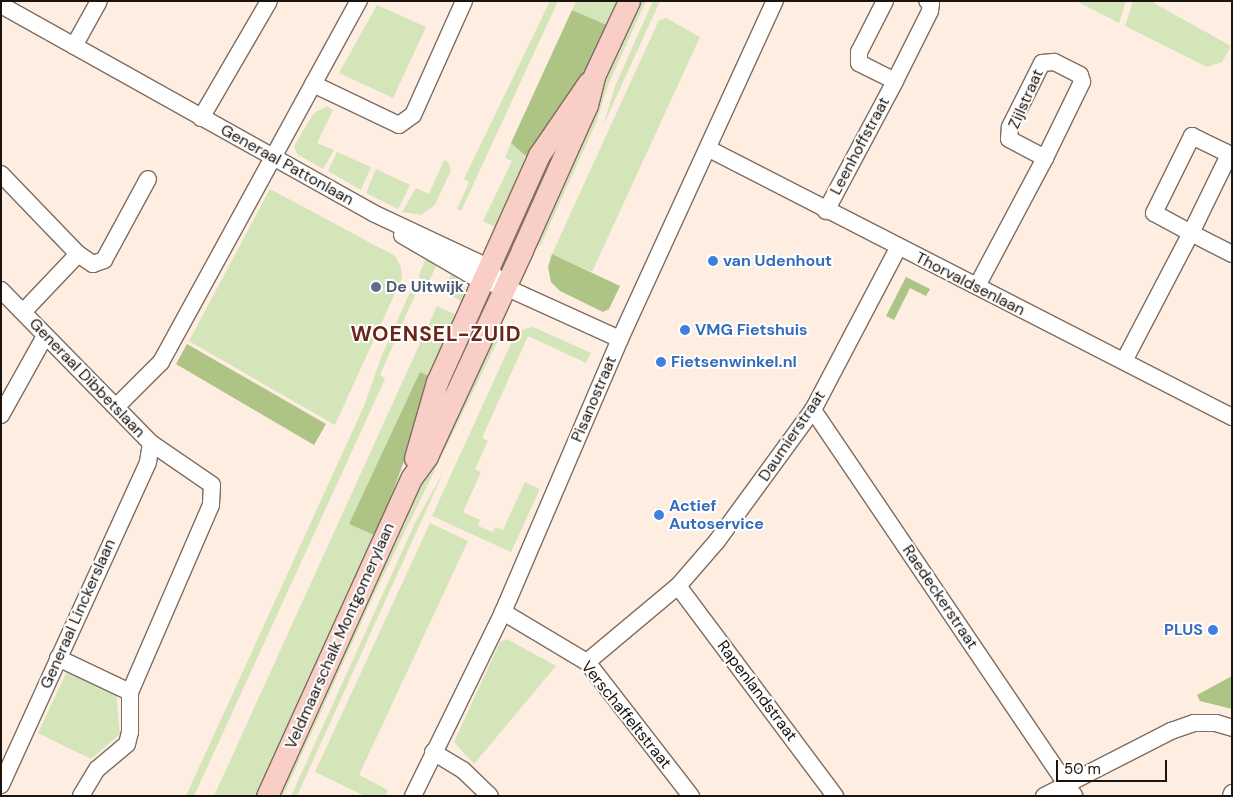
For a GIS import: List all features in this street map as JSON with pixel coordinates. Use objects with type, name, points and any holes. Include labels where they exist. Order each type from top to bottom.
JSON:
[{"type":"main road","name":"Veldmaarschalk Montgomerylaan","points":[[268,796],[412,477],[427,456],[587,105],[594,76],[629,1]]},
{"type":"main road","name":"Veldmaarschalk Montgomerylaan","points":[[412,477],[415,453],[437,382],[539,155],[578,94],[594,76]]},
{"type":"street","points":[[74,46],[99,1]]},
{"type":"street","name":"Generaal Pattonlaan","points":[[202,118],[270,1]]},
{"type":"street","points":[[116,407],[161,362],[359,1]]},
{"type":"street","points":[[313,84],[399,125],[412,115],[464,1]]},
{"type":"street","name":"Pisanostraat","points":[[413,796],[503,612],[620,339],[709,149],[775,1]]},
{"type":"street","name":"Leenhoffstraat","points":[[885,1],[859,52],[859,63],[894,81]]},
{"type":"street","name":"Leenhoffstraat","points":[[826,211],[930,11],[931,3],[928,1]]},
{"type":"street","name":"Generaal Pattonlaan","points":[[1,5],[485,274],[503,286]]},
{"type":"street","name":"Zijlstraat","points":[[977,286],[1044,158],[1082,82],[1080,75],[1054,62],[1042,63],[1010,127],[1009,139],[1044,158]]},
{"type":"street","points":[[1124,361],[1191,233],[1228,157],[1224,152],[1192,136],[1154,212],[1191,233],[1232,254]]},
{"type":"street","name":"Thorvaldsenlaan","points":[[709,149],[898,248],[977,286],[1232,417]]},
{"type":"street","points":[[1,174],[78,254],[93,264],[104,260],[148,179]]},
{"type":"street","name":"Daumierstraat","points":[[588,662],[678,586],[717,541],[813,410],[898,248]]},
{"type":"street","name":"Generaal Dibbetslaan","points":[[23,312],[78,254]]},
{"type":"street","points":[[503,286],[620,339]]},
{"type":"street","name":"Generaal Dibbetslaan","points":[[1,290],[151,443],[207,479],[212,485],[211,505],[130,692]]},
{"type":"street","points":[[1,414],[45,336]]},
{"type":"street","name":"Raedeckerstraat","points":[[813,410],[1071,790]]},
{"type":"street","name":"Generaal Linckerslaan","points":[[1,785],[148,462],[151,443]]},
{"type":"street","name":"Rapenlandstraat","points":[[678,586],[835,796]]},
{"type":"street","name":"Verschaffeltstraat","points":[[503,612],[588,662],[691,796]]},
{"type":"street","points":[[58,658],[130,692],[130,732],[127,744],[98,769],[81,796]]},
{"type":"street","points":[[1044,796],[1071,790],[1170,730],[1194,723],[1216,723],[1232,728]]},
{"type":"street","points":[[433,752],[463,770],[490,796]]},
{"type":"green space","points":[[550,1],[558,1],[461,211],[457,209],[469,182],[464,179]]},
{"type":"green space","points":[[576,1],[620,1],[609,26],[572,10]]},
{"type":"green space","points":[[639,1],[646,1],[608,85],[596,123],[540,246],[531,242]]},
{"type":"green space","points":[[653,1],[660,1],[603,126],[616,84]]},
{"type":"green space","points":[[1076,1],[1126,1],[1119,23]]},
{"type":"green space","points":[[1133,1],[1150,1],[1231,46],[1222,62],[1207,67],[1125,26]]},
{"type":"green space","points":[[377,5],[426,27],[393,98],[339,73]]},
{"type":"green space","points":[[572,10],[609,26],[593,61],[527,157],[511,143]]},
{"type":"green space","points":[[666,18],[700,37],[592,272],[552,254],[659,20]]},
{"type":"green space","points":[[327,106],[333,110],[317,143],[334,150],[323,169],[297,154],[294,146],[314,113]]},
{"type":"green space","points":[[511,143],[527,157],[495,227],[483,221],[512,161],[505,158]]},
{"type":"green space","points":[[337,152],[371,167],[361,190],[328,171]]},
{"type":"green space","points":[[444,160],[448,162],[451,170],[435,205],[421,215],[402,212],[416,188],[429,194]]},
{"type":"green space","points":[[376,169],[410,185],[398,209],[366,193]]},
{"type":"green space","points":[[270,189],[395,256],[401,267],[402,278],[335,425],[189,341]]},
{"type":"green space","points":[[552,254],[620,286],[609,309],[603,312],[560,291],[551,282],[548,267]]},
{"type":"green space","points":[[427,256],[438,262],[427,285],[420,282],[419,275]]},
{"type":"green space","points":[[453,270],[465,289],[463,302],[443,292]]},
{"type":"green space","points":[[906,277],[930,289],[926,296],[910,288],[894,320],[886,316]]},
{"type":"green space","points":[[410,292],[415,295],[380,375],[385,379],[194,796],[186,796],[364,406],[382,355]]},
{"type":"green space","points":[[437,306],[459,316],[435,379],[420,373],[349,524],[376,536],[256,796],[214,796]]},
{"type":"green space","points":[[533,327],[591,353],[586,363],[528,336],[482,438],[488,441],[475,469],[481,472],[463,512],[480,520],[478,526],[493,532],[495,527],[503,530],[525,482],[540,489],[511,552],[432,516],[512,341],[522,330]]},
{"type":"green space","points":[[495,332],[501,334],[372,599],[283,796],[276,796],[404,512],[435,463]]},
{"type":"green space","points":[[187,344],[326,424],[314,445],[176,364]]},
{"type":"green space","points":[[420,372],[435,379],[376,536],[349,524]]},
{"type":"green space","points":[[444,471],[297,796],[291,796],[415,523]]},
{"type":"green space","points":[[430,523],[468,541],[359,775],[388,790],[385,796],[365,796],[315,772]]},
{"type":"green space","points":[[507,639],[556,666],[474,764],[454,742],[500,642]]},
{"type":"green space","points":[[68,669],[116,691],[120,734],[91,759],[38,733]]},
{"type":"green space","points":[[1232,676],[1232,709],[1200,701],[1197,695]]},
{"type":"place","name":"van Udenhout","points":[[713,261]]},
{"type":"place","name":"De Uitwijk","points":[[376,287]]},
{"type":"place","name":"VMG Fietshuis","points":[[685,330]]},
{"type":"place","name":"Fietsenwinkel.nl","points":[[661,362]]},
{"type":"place","name":"Actief Autoservice","points":[[659,515]]},
{"type":"place","name":"PLUS","points":[[1213,630]]},
{"type":"district","name":"WOENSEL-ZUID","points":[[436,334]]}]
